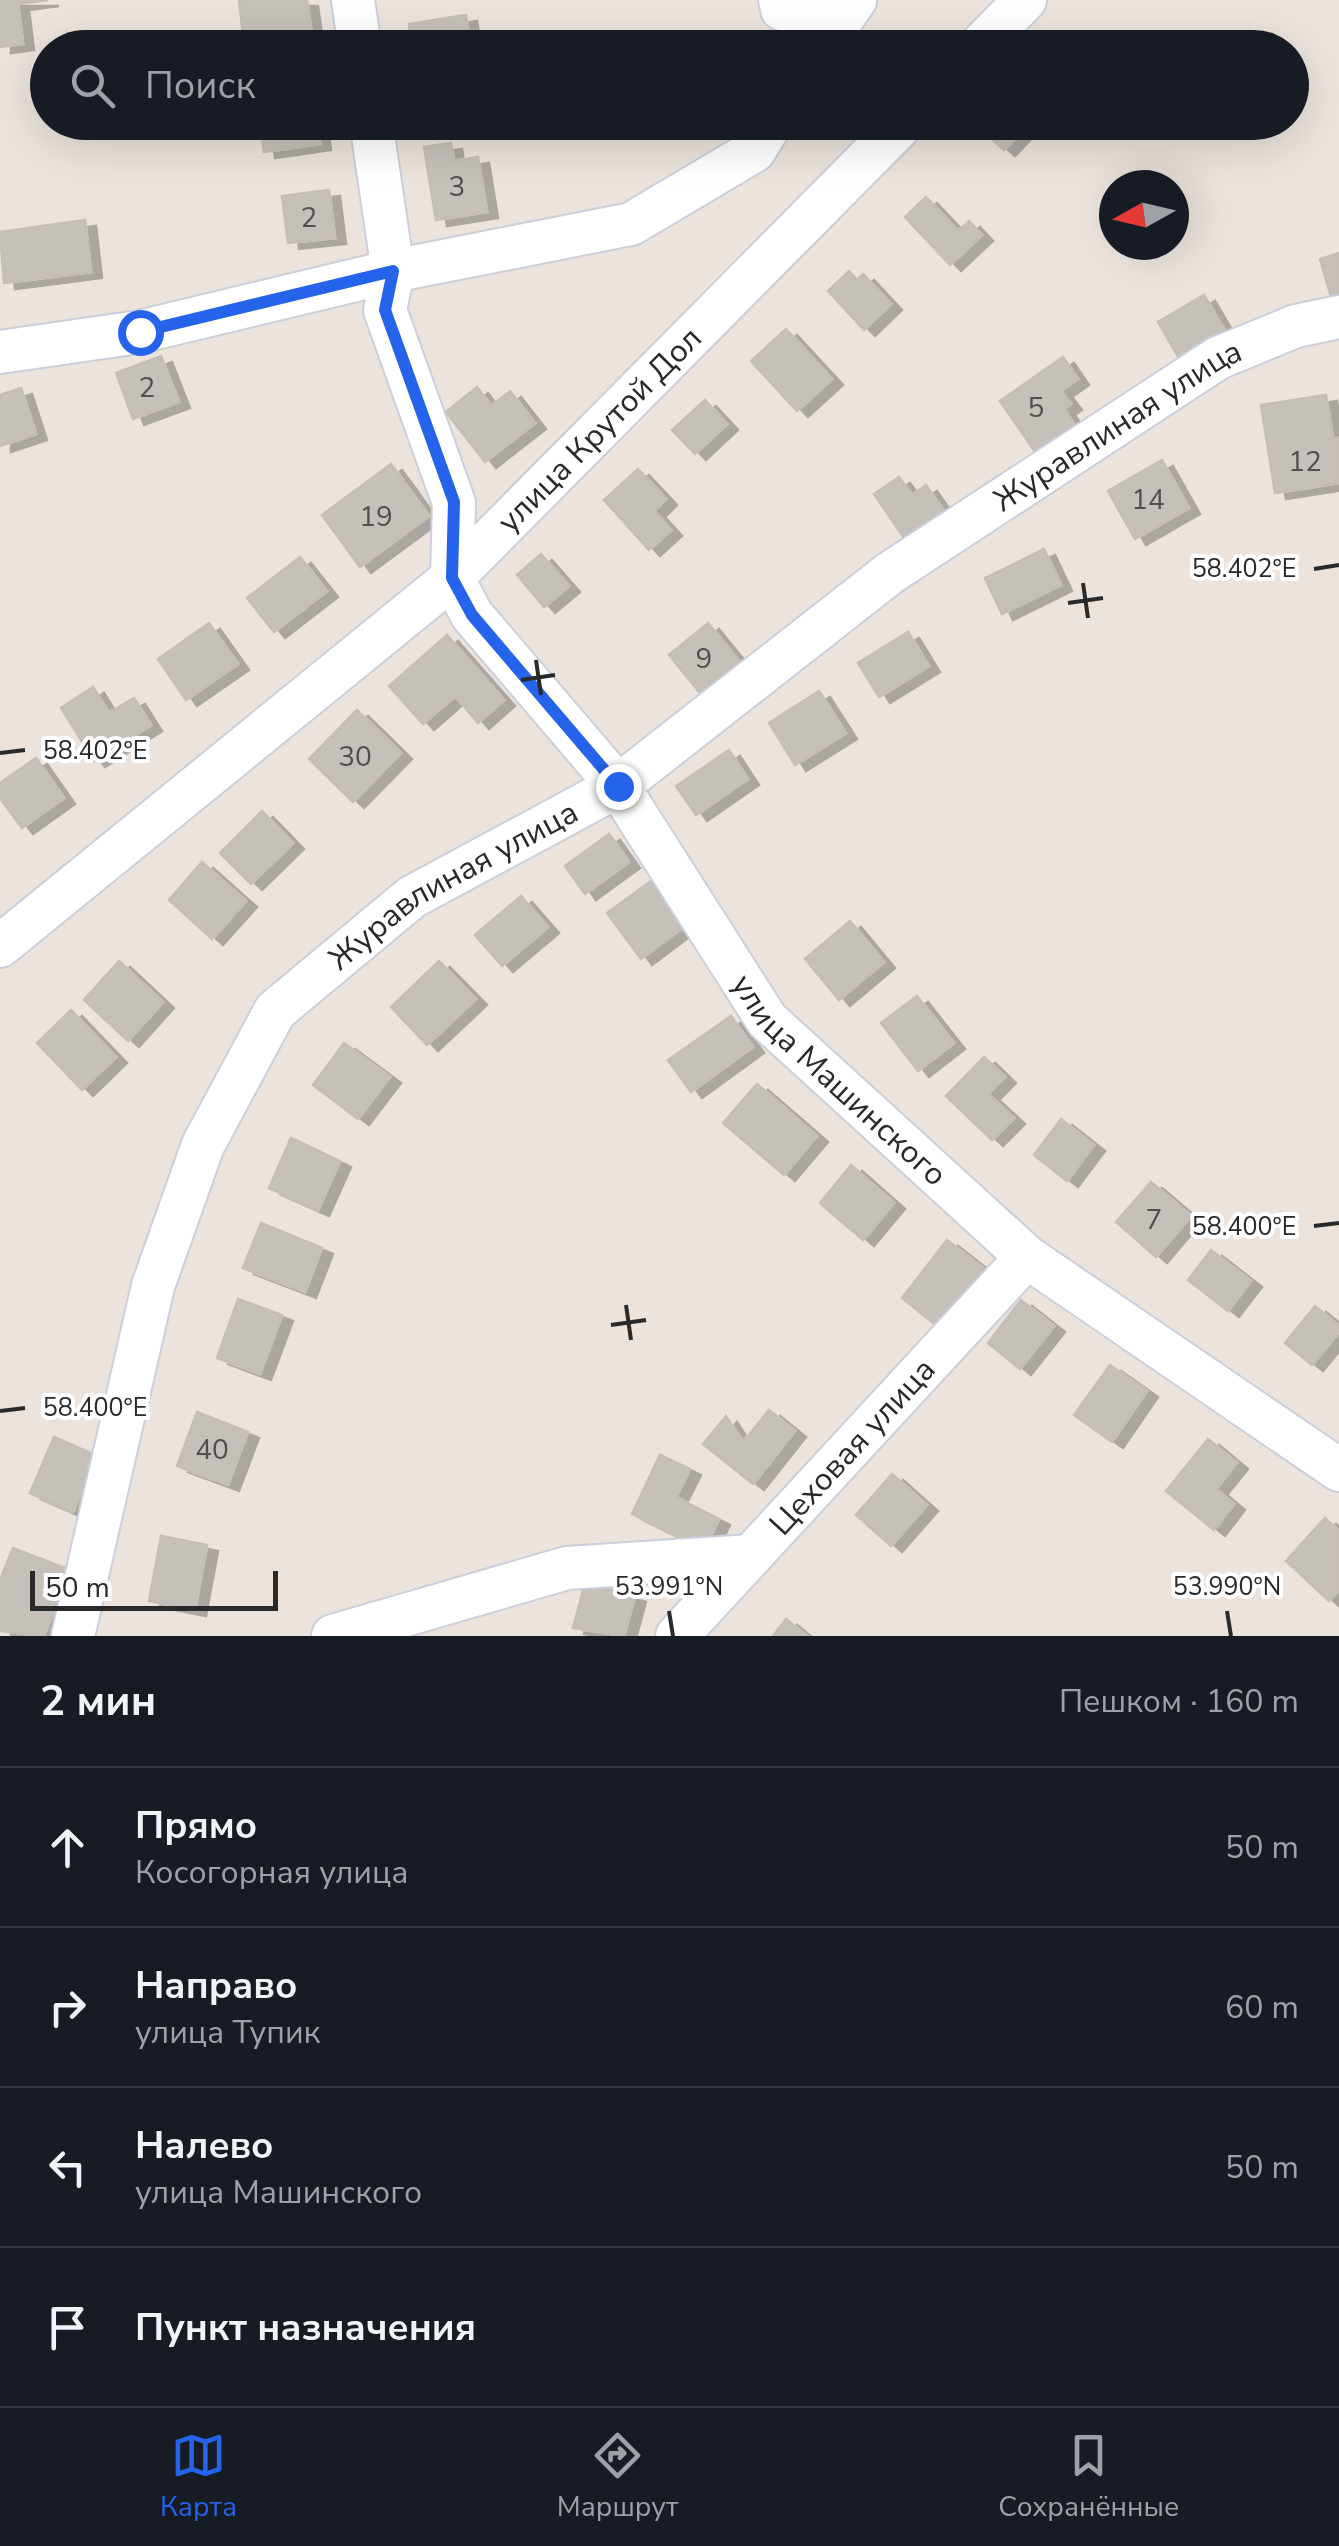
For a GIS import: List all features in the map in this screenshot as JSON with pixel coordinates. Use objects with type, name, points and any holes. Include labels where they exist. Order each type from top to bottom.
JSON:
[{"type":"street","points":[[353,0],[357,30]]},
{"type":"street","points":[[780,0],[782,8],[817,10],[855,0]]},
{"type":"street","points":[[834,30],[855,0]]},
{"type":"street","points":[[996,30],[1025,0]]},
{"type":"street","points":[[374,140],[393,271],[385,310],[454,502],[452,578]]},
{"type":"street","points":[[0,352],[140,332],[393,271],[630,224],[754,151],[761,140]]},
{"type":"street","name":"улица Крутой Дол","points":[[0,946],[452,578],[886,140]]},
{"type":"street","name":"Журавлиная улица","points":[[73,1636],[153,1286],[203,1145],[275,1011],[412,897],[618,786],[890,573],[1218,358],[1296,326],[1339,317]]},
{"type":"street","name":"улица Машинского","points":[[452,578],[472,615],[618,786],[767,1020],[1027,1257],[1339,1470]]},
{"type":"street","name":"Цеховая улица","points":[[677,1636],[1027,1257]]},
{"type":"street","points":[[332,1636],[567,1568],[751,1556]]},
{"type":"building","points":[[0,0],[48,0],[18,4],[23,44],[0,47]]},
{"type":"building","points":[[239,0],[307,0],[311,30],[242,30]]},
{"type":"building","points":[[466,15],[468,30],[410,30],[409,24]]},
{"type":"building","points":[[262,140],[319,140],[320,144],[264,152]]},
{"type":"building","points":[[993,140],[1014,140],[1004,150]]},
{"type":"building","points":[[451,143],[454,161],[478,157],[487,212],[436,220],[424,147]]},
{"type":"building","points":[[329,190],[335,238],[288,243],[282,196]]},
{"type":"building","points":[[926,197],[958,231],[969,221],[982,235],[950,265],[905,217]]},
{"type":"building","points":[[85,220],[91,272],[4,283],[0,232]]},
{"type":"building","points":[[1339,253],[1339,298],[1332,300],[1320,259]]},
{"type":"building","points":[[849,271],[857,280],[863,274],[891,304],[864,330],[828,291]]},
{"type":"building","points":[[1204,295],[1227,334],[1180,360],[1158,322]]},
{"type":"building","points":[[786,329],[832,379],[797,411],[751,361]]},
{"type":"building","points":[[161,356],[179,402],[133,419],[116,373]]},
{"type":"building","points":[[1063,357],[1078,379],[1061,391],[1071,404],[1064,409],[1075,426],[1036,453],[1000,401]]},
{"type":"building","points":[[477,387],[491,406],[510,391],[535,423],[485,462],[446,412]]},
{"type":"building","points":[[21,388],[36,434],[0,446],[0,395]]},
{"type":"building","points":[[1326,395],[1333,439],[1339,438],[1339,483],[1275,493],[1261,405]]},
{"type":"building","points":[[705,400],[727,424],[695,454],[672,430]]},
{"type":"building","points":[[1162,460],[1189,508],[1135,539],[1108,491]]},
{"type":"building","points":[[391,464],[429,516],[360,567],[322,515]]},
{"type":"building","points":[[638,469],[666,499],[654,511],[671,530],[649,550],[604,500]]},
{"type":"building","points":[[899,477],[912,495],[926,485],[944,511],[904,538],[874,494]]},
{"type":"building","points":[[1044,549],[1061,585],[1002,614],[985,578]]},
{"type":"building","points":[[541,554],[569,586],[544,607],[517,575]]},
{"type":"building","points":[[300,557],[327,591],[274,632],[247,598]]},
{"type":"building","points":[[209,623],[238,664],[186,700],[158,659]]},
{"type":"building","points":[[708,623],[739,661],[700,693],[669,655]]},
{"type":"building","points":[[908,632],[929,666],[879,697],[858,663]]},
{"type":"building","points":[[447,635],[504,700],[478,723],[455,696],[423,724],[389,686]]},
{"type":"building","points":[[93,687],[109,713],[134,698],[151,725],[94,761],[61,708]]},
{"type":"building","points":[[819,691],[846,733],[795,765],[769,723]]},
{"type":"building","points":[[357,710],[401,753],[353,802],[309,759]]},
{"type":"building","points":[[729,750],[748,779],[696,815],[676,786]]},
{"type":"building","points":[[36,758],[64,798],[22,828],[0,798],[0,783]]},
{"type":"building","points":[[262,811],[293,843],[251,884],[220,853]]},
{"type":"building","points":[[609,834],[629,862],[585,894],[565,866]]},
{"type":"building","points":[[202,862],[246,901],[212,939],[169,900]]},
{"type":"building","points":[[651,881],[685,926],[641,959],[607,913]]},
{"type":"building","points":[[521,896],[548,927],[502,966],[475,935]]},
{"type":"building","points":[[850,921],[884,962],[839,1000],[805,959]]},
{"type":"building","points":[[119,961],[163,1002],[128,1041],[84,1000]]},
{"type":"building","points":[[439,961],[476,999],[427,1045],[391,1007]]},
{"type":"building","points":[[917,996],[954,1043],[918,1071],[881,1023]]},
{"type":"building","points":[[71,1010],[116,1057],[82,1090],[37,1043]]},
{"type":"building","points":[[731,1016],[753,1047],[691,1092],[668,1060]]},
{"type":"building","points":[[344,1043],[390,1077],[358,1119],[313,1085]]},
{"type":"building","points":[[984,1057],[1005,1077],[988,1094],[1014,1118],[992,1140],[946,1096]]},
{"type":"building","points":[[757,1084],[817,1136],[784,1175],[723,1123]]},
{"type":"building","points":[[1061,1119],[1094,1145],[1067,1181],[1034,1155]]},
{"type":"building","points":[[291,1138],[340,1161],[318,1210],[269,1188]]},
{"type":"building","points":[[851,1165],[894,1203],[863,1240],[820,1203]]},
{"type":"building","points":[[1151,1182],[1191,1216],[1156,1257],[1116,1222]]},
{"type":"building","points":[[261,1223],[322,1248],[305,1292],[243,1268]]},
{"type":"building","points":[[947,1240],[983,1268],[937,1326],[902,1298]]},
{"type":"building","points":[[1211,1250],[1251,1281],[1228,1311],[1188,1280]]},
{"type":"building","points":[[238,1299],[282,1315],[260,1374],[217,1358]]},
{"type":"building","points":[[1021,1300],[1054,1326],[1020,1369],[988,1343]]},
{"type":"building","points":[[1315,1306],[1339,1326],[1339,1332],[1312,1365],[1285,1343]]},
{"type":"building","points":[[1110,1365],[1147,1391],[1112,1442],[1074,1415]]},
{"type":"building","points":[[769,1410],[795,1431],[753,1484],[703,1444],[726,1416],[743,1442]]},
{"type":"building","points":[[197,1412],[248,1432],[228,1485],[177,1466]]},
{"type":"building","points":[[54,1437],[97,1456],[73,1512],[30,1493]]},
{"type":"building","points":[[1208,1439],[1237,1463],[1216,1489],[1234,1504],[1214,1530],[1166,1491]]},
{"type":"building","points":[[660,1455],[690,1469],[676,1497],[719,1519],[704,1550],[632,1514]]},
{"type":"building","points":[[892,1474],[927,1505],[891,1546],[856,1515]]},
{"type":"building","points":[[1325,1518],[1339,1531],[1339,1590],[1329,1601],[1286,1561]]},
{"type":"building","points":[[161,1536],[207,1545],[195,1610],[149,1601]]},
{"type":"building","points":[[13,1548],[70,1570],[44,1636],[0,1631],[0,1580]]},
{"type":"building","points":[[585,1583],[635,1596],[624,1636],[573,1628]]},
{"type":"building","points":[[786,1619],[807,1636],[773,1636]]},
{"type":"route","points":[[140,332],[393,271],[385,310],[454,502],[452,578],[472,615],[618,786]]}]
